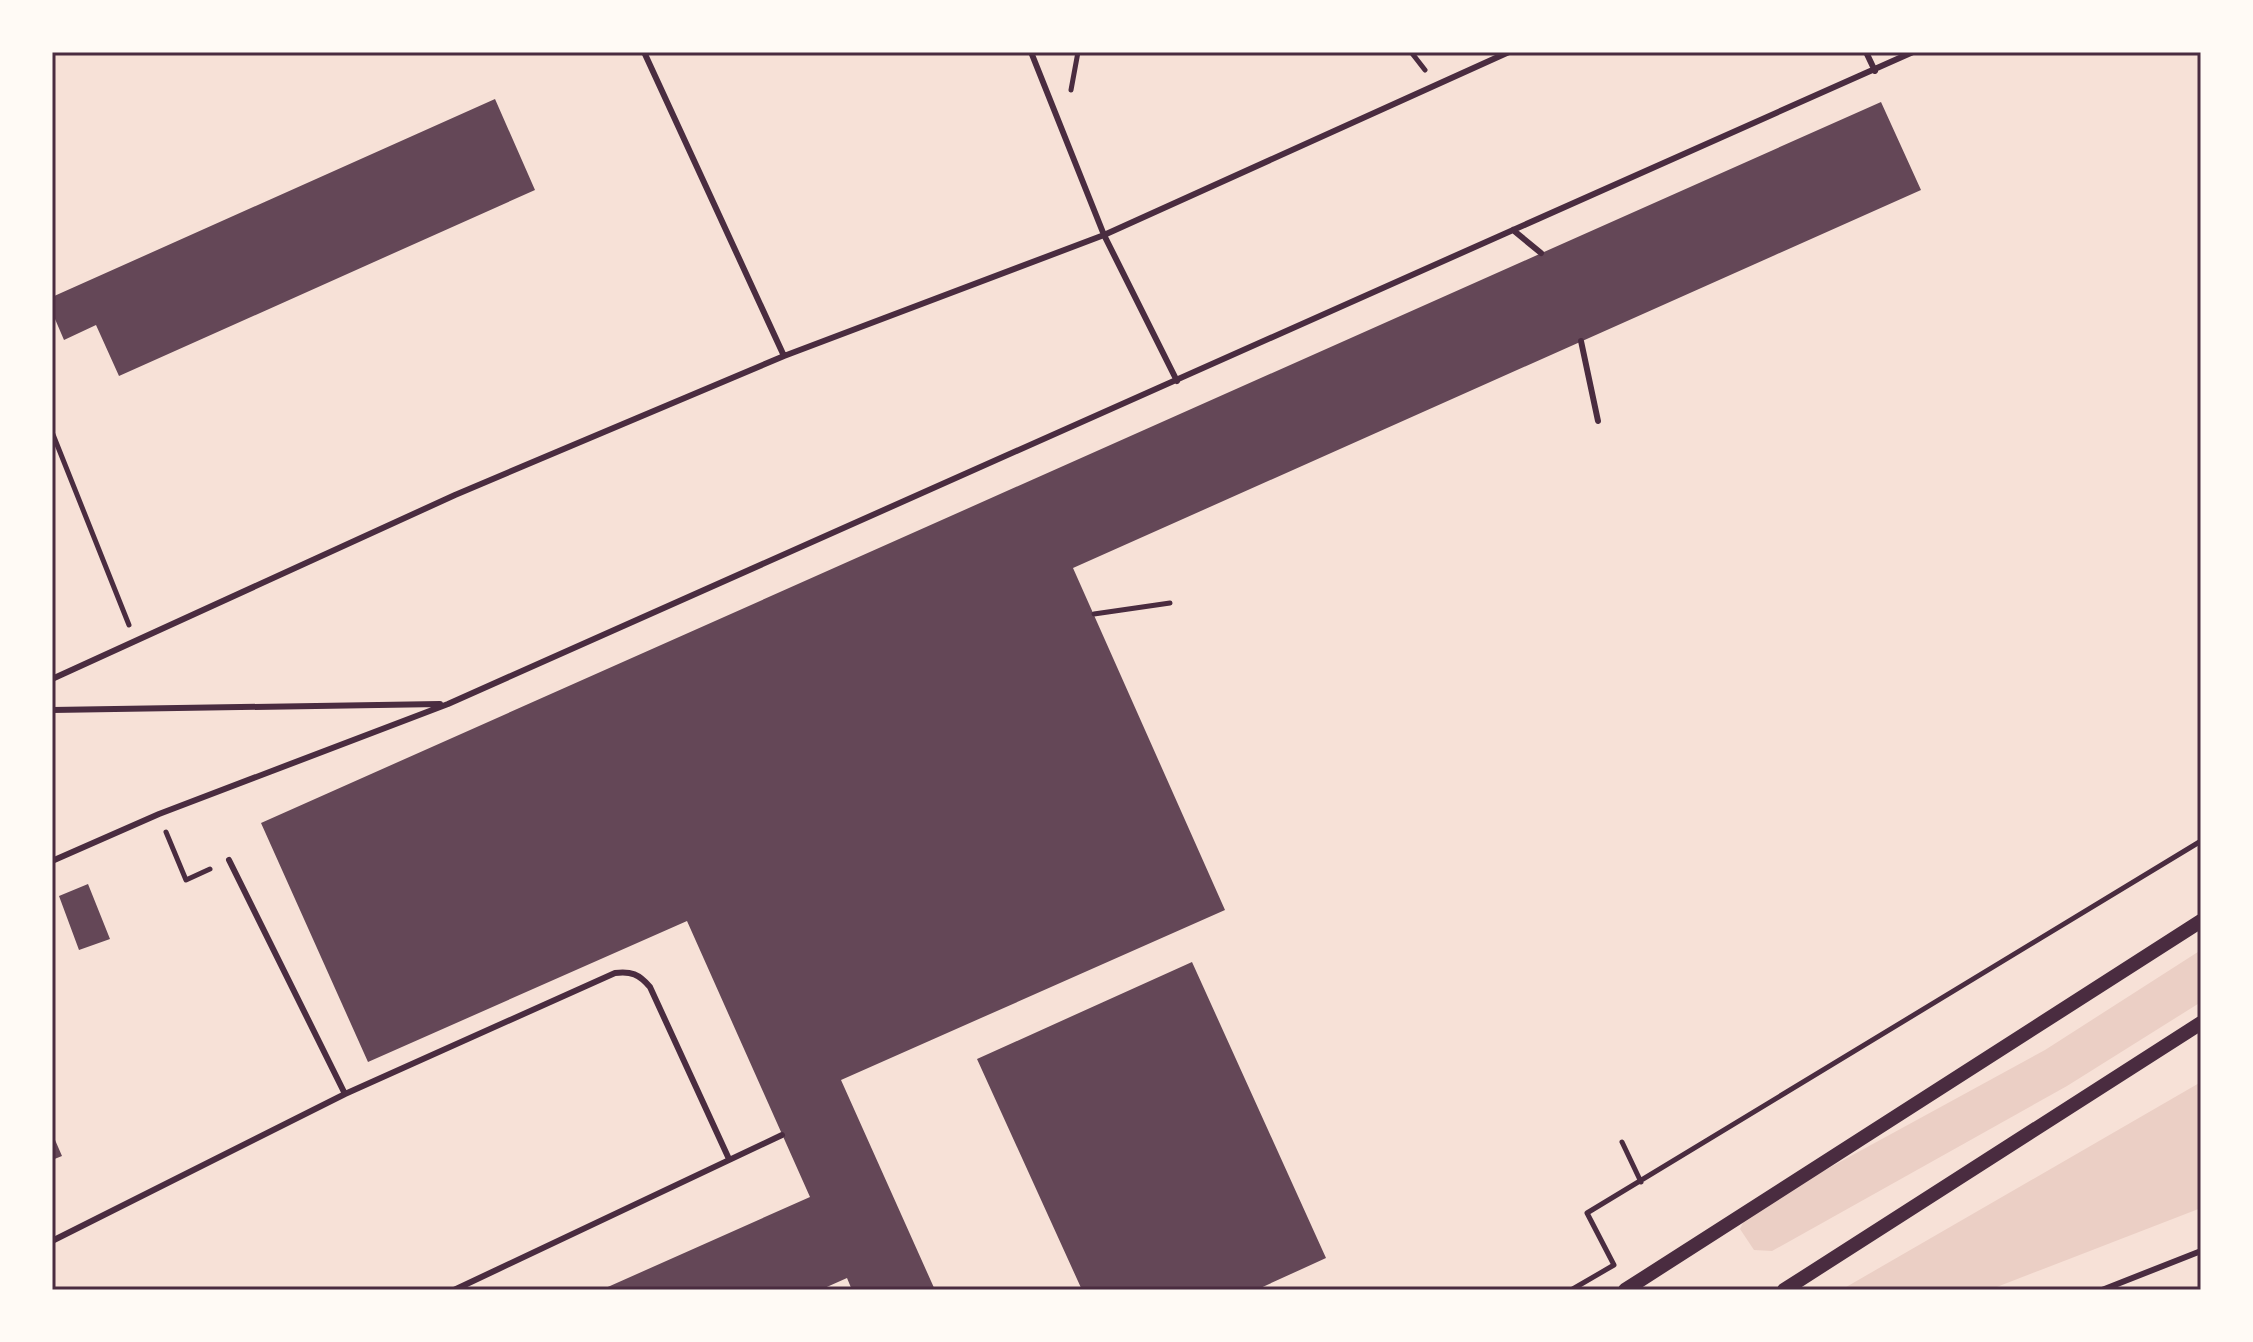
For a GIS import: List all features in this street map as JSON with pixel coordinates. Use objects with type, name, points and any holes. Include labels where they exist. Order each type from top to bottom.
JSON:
[{"type":"street","points":[[1625,1290],[2201,921]]},
{"type":"street","points":[[1784,1290],[2201,1023]]},
{"type":"lane","points":[[644,52],[784,356]]},
{"type":"lane","points":[[1031,52],[1104,235],[1177,381]]},
{"type":"lane","points":[[52,679],[455,495],[784,356],[1104,235],[1509,52]]},
{"type":"lane","points":[[1866,52],[1875,71]]},
{"type":"lane","points":[[52,861],[159,814],[448,704],[1913,52]]},
{"type":"lane","points":[[1513,230],[1541,253]]},
{"type":"lane","points":[[1581,341],[1598,421]]},
{"type":"lane","points":[[52,710],[448,704]]},
{"type":"lane","points":[[229,860],[345,1094]]},
{"type":"lane","points":[[52,1241],[345,1094],[615,973],[628,971],[641,976],[650,987],[729,1159]]},
{"type":"lane","points":[[454,1290],[782,1135]]},
{"type":"lane","points":[[2102,1290],[2201,1251]]},
{"type":"path","points":[[1058,116],[1067,110],[1078,52]]},
{"type":"path","points":[[52,432],[136,641]]},
{"type":"path","points":[[1094,614],[1170,603]]},
{"type":"path","points":[[159,814],[186,880]]},
{"type":"path","points":[[1571,1290],[1614,1265],[1587,1213],[2201,841]]},
{"type":"path","points":[[1622,1142],[1641,1182]]},
{"type":"shaded area","points":[[2201,950],[2201,1002],[2067,1086],[1772,1251],[1754,1250],[1740,1229],[1748,1212],[2045,1050]]},
{"type":"shaded area","points":[[2201,1082],[2201,1208],[1989,1290],[1841,1290]]},
{"type":"building","points":[[495,99],[535,190],[119,376],[96,325],[64,340],[52,312],[52,297]]},
{"type":"building","points":[[1881,102],[1921,190],[1073,568],[1225,910],[841,1080],[935,1290],[852,1290],[847,1278],[820,1290],[601,1290],[810,1197],[687,921],[368,1062],[261,823]]},
{"type":"building","points":[[88,884],[110,939],[79,950],[59,896]]},
{"type":"building","points":[[1192,962],[1326,1258],[1256,1290],[1082,1290],[977,1059]]},
{"type":"building","points":[[52,1133],[62,1156],[52,1160]]}]
